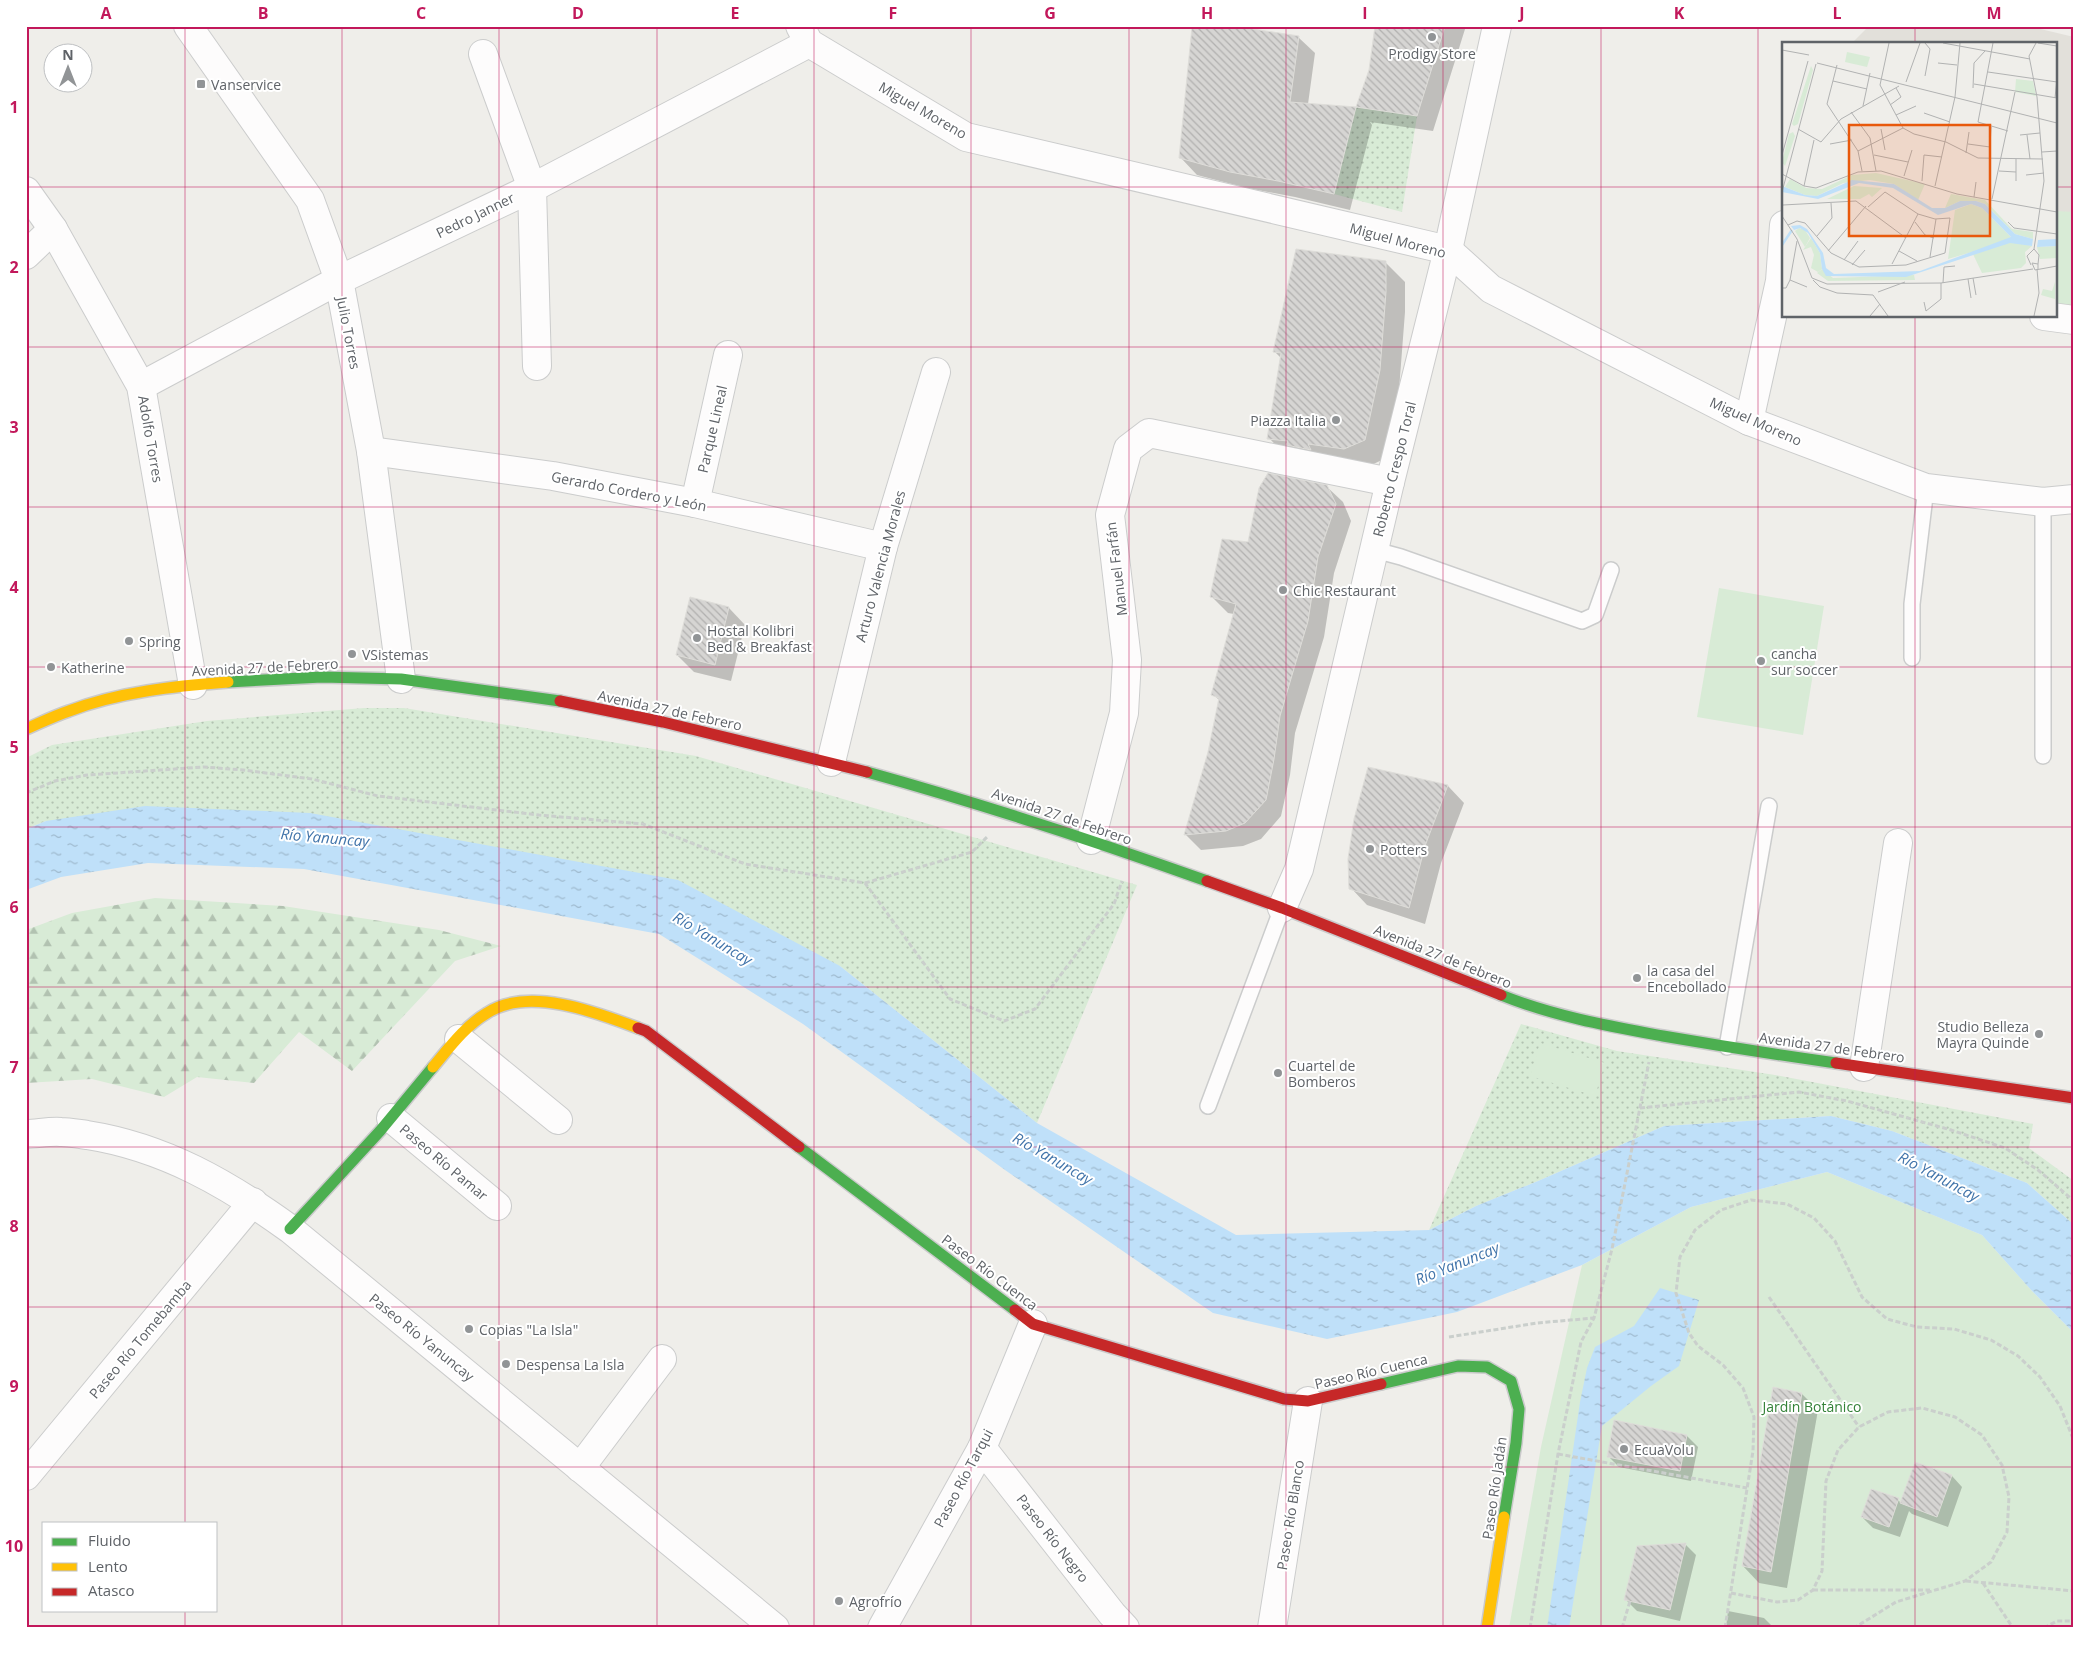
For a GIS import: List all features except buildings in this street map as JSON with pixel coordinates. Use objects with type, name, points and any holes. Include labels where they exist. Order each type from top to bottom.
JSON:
[{"type":"street","name":"Julio Torres","points":[[188,26],[310,200],[339,280],[372,451],[401,680]]},
{"type":"street","name":"Roberto Crespo Toral","points":[[1282,908],[1299,870],[1390,482],[1448,250],[1497,26]]},
{"type":"street","name":"Pedro Janner","points":[[141,386],[339,280],[532,188],[804,35]]},
{"type":"street","name":"Miguel Moreno","points":[[804,35],[966,137],[1448,250],[1491,288],[1749,420],[1926,488],[2043,502],[2074,499]]},
{"type":"street","points":[[483,54],[532,188],[536,366]]},
{"type":"street","name":"Adolfo Torres","points":[[26,191],[53,229],[141,386],[193,685]]},
{"type":"street","points":[[26,255],[53,229]]},
{"type":"street","points":[[1749,420],[1782,282]]},
{"type":"street","points":[[2058,318],[2074,320]]},
{"type":"street","name":"Parque Lineal","points":[[695,503],[728,355]]},
{"type":"street","name":"Arturo Valencia Morales","points":[[831,762],[883,548],[936,372]]},
{"type":"street","name":"Manuel Farfán","points":[[1091,840],[1124,712],[1127,660],[1110,515],[1128,449],[1149,433],[1390,482]]},
{"type":"street","name":"Gerardo Cordero y León","points":[[372,451],[553,476],[695,503],[883,548]]},
{"type":"street","name":"Avenida 27 de Febrero","points":[[26,729],[70,710],[122,696],[193,685],[322,677],[401,680],[480,688],[548,699],[663,722],[831,762],[964,799],[1091,840],[1282,908],[1525,1005],[1612,1027],[1727,1047],[2074,1098]]},
{"type":"street","points":[[1864,1067],[1898,843]]},
{"type":"street","name":"Paseo Río Cuenca","points":[[458,1039],[472,1023],[499,1006],[536,1001],[596,1012],[646,1031],[1033,1324],[1284,1399],[1308,1401],[1458,1366],[1487,1367]]},
{"type":"street","points":[[290,1229],[391,1118],[458,1039],[558,1120]]},
{"type":"street","name":"Paseo Río Pamar","points":[[391,1118],[497,1206]]},
{"type":"street","name":"Paseo Río Yanuncay","points":[[26,1134],[60,1132],[113,1139],[158,1152],[253,1202],[290,1229],[775,1628]]},
{"type":"street","name":"Paseo Río Tomebamba","points":[[26,1476],[253,1202]]},
{"type":"street","name":"Paseo Río Tarqui","points":[[882,1628],[982,1448],[1033,1324]]},
{"type":"street","points":[[580,1468],[662,1359]]},
{"type":"street","name":"Paseo Río Jadán","points":[[1487,1367],[1511,1382],[1519,1409],[1516,1443],[1488,1628]]},
{"type":"street","name":"Paseo Río Blanco","points":[[1272,1628],[1308,1401]]},
{"type":"street","name":"Paseo Río Negro","points":[[982,1448],[1114,1623]]},
{"type":"lane","points":[[1912,658],[1912,604],[1926,488]]},
{"type":"lane","points":[[2043,502],[2043,756]]},
{"type":"lane","points":[[1375,550],[1402,557],[1582,621],[1595,615],[1611,570]]},
{"type":"lane","points":[[1727,1047],[1768,806]]},
{"type":"lane","points":[[1208,1106],[1282,908]]},
{"type":"path","points":[[26,793],[56,782],[87,775],[204,767],[243,770],[312,779],[378,796],[520,813],[643,824],[745,864],[865,883],[972,852],[990,834]]},
{"type":"path","points":[[865,883],[950,999],[1004,1021],[1035,1009],[1114,904],[1125,872]]},
{"type":"path","points":[[1530,1628],[1558,1454],[1581,1342],[1594,1318],[1612,1250],[1655,1034]]},
{"type":"path","points":[[1640,1108],[1799,1092],[1847,1101],[1951,1130],[2005,1148],[2038,1170],[2074,1201]]},
{"type":"path","points":[[1725,1628],[1747,1488],[1754,1417],[1743,1388],[1723,1365],[1698,1346],[1689,1333],[1676,1293],[1680,1257],[1695,1230],[1721,1210],[1751,1200],[1787,1204],[1814,1218],[1835,1241],[1862,1297],[1887,1319],[1917,1327],[1954,1329],[1990,1340],[2018,1356],[2040,1377],[2060,1406],[2074,1441]]},
{"type":"path","points":[[1768,1297],[1859,1427]]},
{"type":"path","points":[[1731,1593],[1777,1602],[1798,1600],[1813,1590],[1822,1571],[1826,1481],[1838,1450],[1859,1427],[1888,1412],[1922,1408],[1956,1417],[1982,1435],[2002,1465],[2009,1497],[2006,1532],[1990,1562],[1965,1581],[1896,1602],[1854,1628]]},
{"type":"path","points":[[1558,1454],[1747,1488]]},
{"type":"path","points":[[1965,1581],[2074,1591]]},
{"type":"path","points":[[1983,1583],[2013,1628]]},
{"type":"path","points":[[1813,1590],[1934,1590]]},
{"type":"path","points":[[1622,1628],[1630,1601]]},
{"type":"path","points":[[2044,1628],[2057,1621],[2074,1621]]},
{"type":"shaded area","points":[[1869,26],[2028,26],[2074,37],[2074,310],[2058,307],[2058,42],[1853,42]]},
{"type":"green space","points":[[1356,107],[1417,116],[1402,212],[1334,194]]},
{"type":"green space","points":[[2058,211],[2074,212],[2074,308],[2058,305]]},
{"type":"green space","name":"cancha sur soccer","points":[[1719,588],[1824,606],[1803,735],[1697,717]]},
{"type":"green space","points":[[364,708],[404,708],[696,756],[1137,885],[1037,1123],[840,966],[46,821],[26,829],[26,758],[52,745],[207,721]]},
{"type":"green space","points":[[155,898],[283,906],[439,930],[501,946],[455,961],[352,1071],[299,1032],[254,1083],[197,1077],[164,1097],[92,1079],[26,1083],[26,930],[72,913]]},
{"type":"green space","points":[[1521,1024],[1617,1051],[1775,1075],[2033,1124],[2029,1148],[2074,1181],[2074,1225],[2027,1183],[1892,1131],[1831,1116],[1664,1126],[1476,1206],[1429,1230]]},
{"type":"green space","points":[[1540,1043],[1605,1063],[1595,1096],[1530,1076]]},
{"type":"green space","name":"Jardín Botánico","points":[[1827,1172],[1982,1235],[2032,1291],[2074,1333],[2074,1628],[1509,1628],[1541,1447],[1582,1265],[1691,1207]]},
{"type":"water","name":"Río Yanuncay","points":[[145,806],[310,813],[678,880],[840,966],[1037,1123],[1236,1235],[1429,1230],[1476,1206],[1664,1126],[1831,1116],[1892,1131],[2027,1183],[2074,1225],[2074,1333],[2032,1291],[1982,1235],[1827,1172],[1691,1207],[1582,1265],[1457,1312],[1327,1339],[1213,1313],[1005,1170],[803,1024],[659,934],[304,869],[148,863],[61,877],[26,890],[26,829],[46,821]]},
{"type":"water","points":[[1660,1288],[1699,1300],[1679,1366],[1602,1426],[1569,1628],[1547,1628],[1580,1402],[1587,1368],[1595,1347],[1634,1326]]},
{"type":"traffic: fast","points":[[228,682],[322,677],[401,679],[560,701]]},
{"type":"traffic: fast","points":[[867,772],[1038,824],[1207,881]]},
{"type":"traffic: fast","points":[[1501,995],[1561,1015],[1602,1024],[1663,1036],[1836,1063]]},
{"type":"traffic: fast","points":[[290,1229],[380,1131],[433,1067]]},
{"type":"traffic: fast","points":[[799,1147],[1015,1310]]},
{"type":"traffic: fast","points":[[1381,1384],[1458,1366],[1487,1367],[1511,1381],[1519,1409],[1516,1443],[1504,1517]]},
{"type":"traffic: slow","points":[[26,729],[63,713],[107,699],[168,688],[228,682]]},
{"type":"traffic: slow","points":[[433,1067],[472,1024],[487,1013],[504,1005],[522,1002],[562,1004],[583,1009],[638,1028]]},
{"type":"traffic: slow","points":[[1487,1628],[1504,1517]]},
{"type":"traffic: jam","points":[[560,701],[663,722],[867,772]]},
{"type":"traffic: jam","points":[[1207,881],[1282,908],[1501,995]]},
{"type":"traffic: jam","points":[[638,1028],[646,1031],[799,1147]]},
{"type":"traffic: jam","points":[[1836,1063],[2074,1098]]},
{"type":"traffic: jam","points":[[1015,1310],[1033,1324],[1284,1399],[1308,1401],[1381,1384]]},
{"type":"place","name":"Prodigy Store","points":[[1432,37]]},
{"type":"place","name":"Vanservice","points":[[201,84]]},
{"type":"place","name":"Piazza Italia","points":[[1336,420]]},
{"type":"place","name":"Chic Restaurant","points":[[1283,590]]},
{"type":"place","name":"Hostal Kolibri Bed & Breakfast","points":[[697,638]]},
{"type":"place","name":"Spring","points":[[129,641]]},
{"type":"place","name":"VSistemas","points":[[352,654]]},
{"type":"place","name":"cancha sur soccer","points":[[1761,661]]},
{"type":"place","name":"Katherine","points":[[51,667]]},
{"type":"place","name":"Potters","points":[[1370,849]]},
{"type":"place","name":"la casa del Encebollado","points":[[1637,978]]},
{"type":"place","name":"Studio Belleza Mayra Quinde","points":[[2039,1034]]},
{"type":"place","name":"Cuartel de Bomberos","points":[[1278,1073]]},
{"type":"place","name":"Copias \"La Isla\"","points":[[469,1329]]},
{"type":"place","name":"Despensa La Isla","points":[[506,1364]]},
{"type":"place","name":"EcuaVolu","points":[[1624,1449]]},
{"type":"place","name":"Agrofrío","points":[[839,1601]]}]
